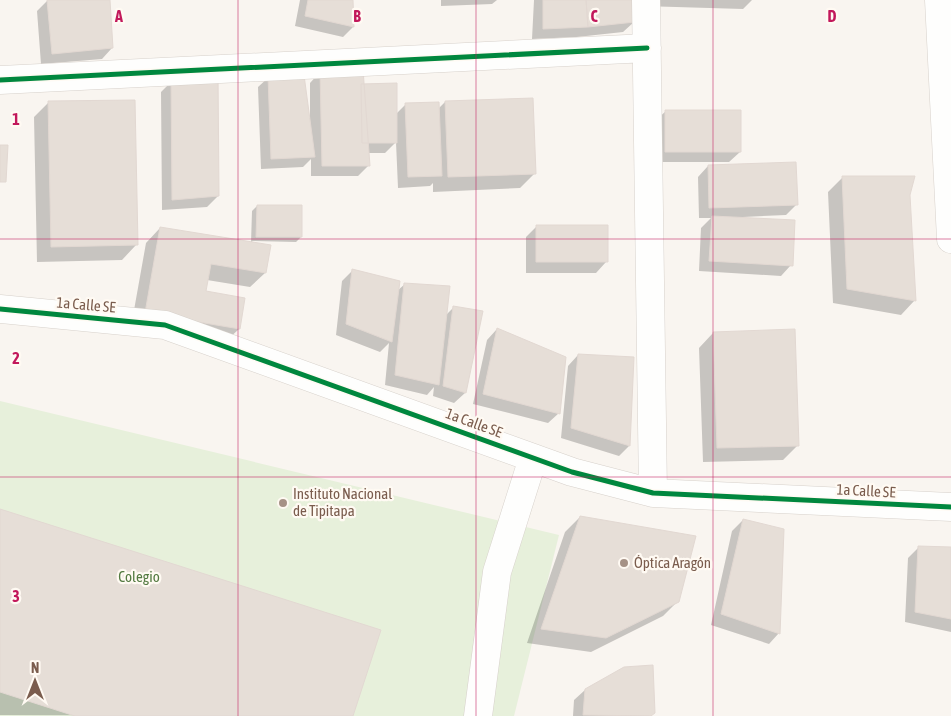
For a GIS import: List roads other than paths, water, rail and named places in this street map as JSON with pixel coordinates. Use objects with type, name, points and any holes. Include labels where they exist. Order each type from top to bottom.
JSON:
[{"type":"street","points":[[646,0],[653,493]]},
{"type":"street","points":[[939,0],[951,239]]},
{"type":"street","points":[[0,80],[647,48]]},
{"type":"street","name":"1a Calle SE","points":[[0,309],[166,325],[572,472],[653,493],[951,507]]},
{"type":"street","points":[[478,716],[497,572],[533,458]]},
{"type":"place","name":"Instituto Nacional de Tipitapa","points":[[283,503]]},
{"type":"place","name":"Óptica Aragón","points":[[624,563]]},
{"type":"park label","name":"Colegio","points":[[139,577]]}]
